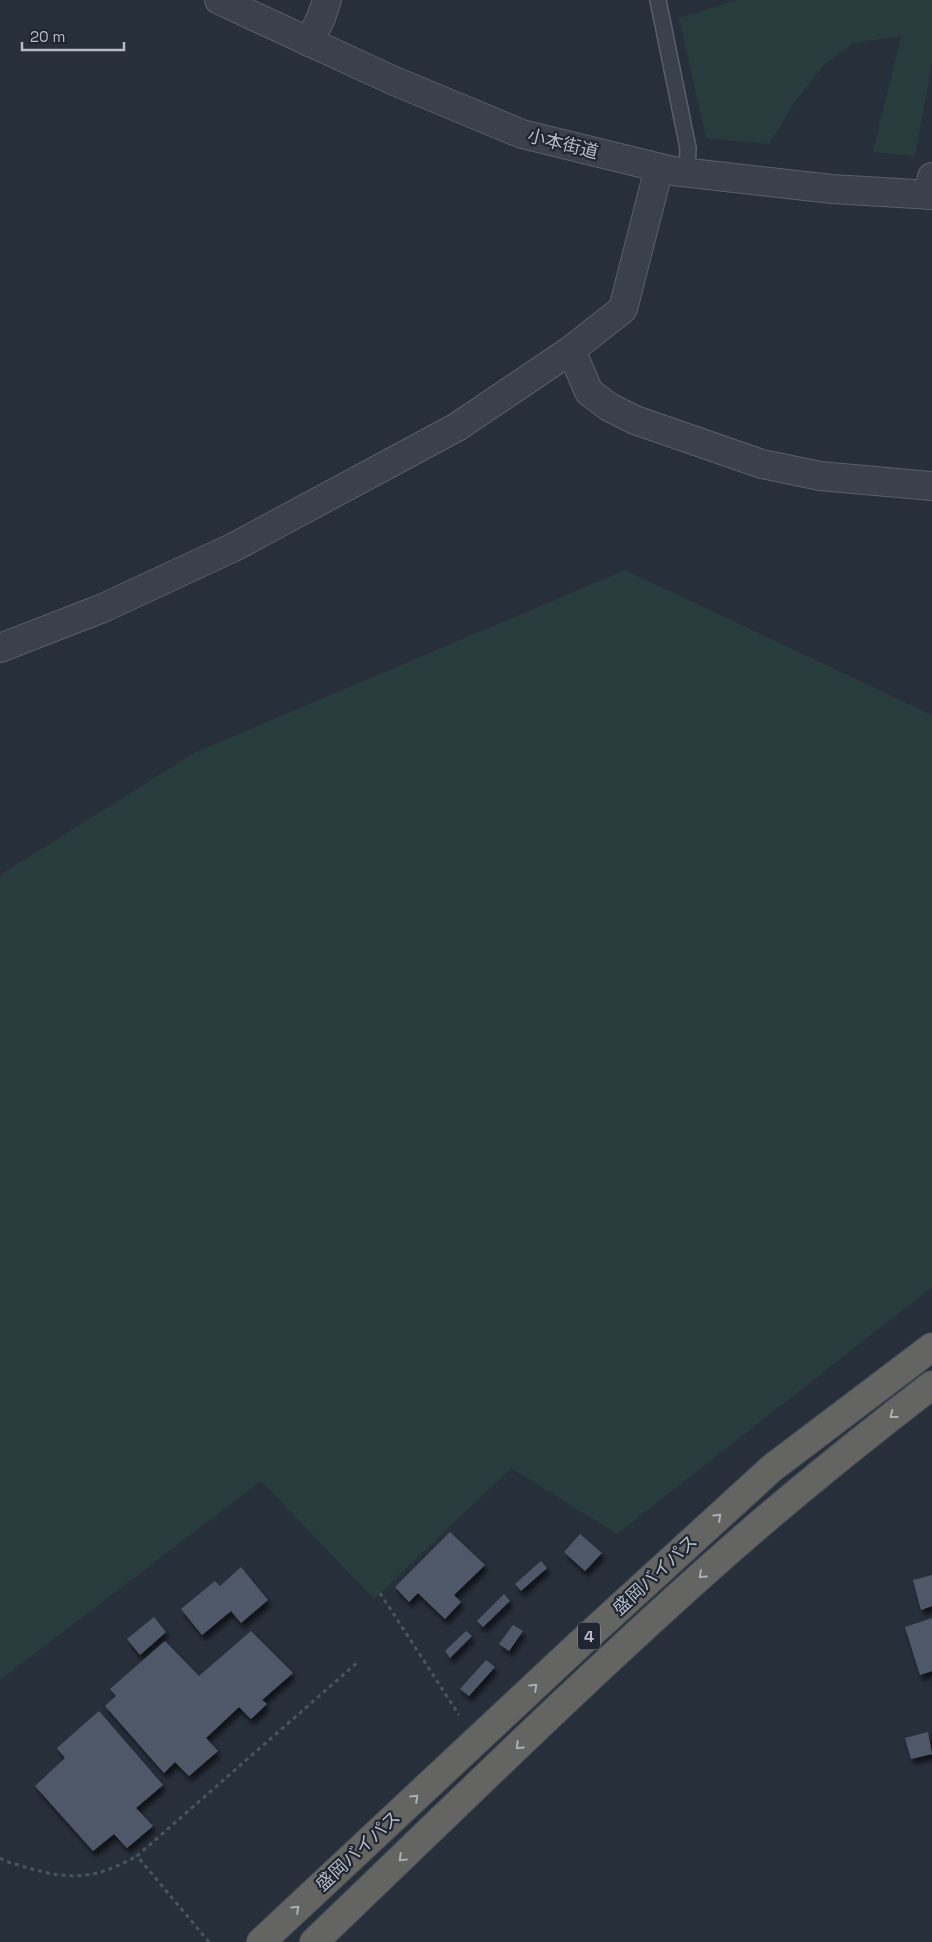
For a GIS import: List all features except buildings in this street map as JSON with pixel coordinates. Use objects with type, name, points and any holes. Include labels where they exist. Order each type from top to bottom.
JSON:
[{"type":"highway","name":"盛岡バイパス","points":[[261,1942],[772,1468],[932,1347]]},
{"type":"highway","name":"盛岡バイパス","points":[[314,1942],[725,1554],[859,1441],[932,1385]]},
{"type":"street","name":"小本街道","points":[[219,0],[392,80],[522,134],[659,168],[687,173],[832,189],[931,189]]},
{"type":"street","points":[[309,42],[321,18],[327,0]]},
{"type":"street","points":[[0,648],[103,608],[234,547],[457,428],[571,350],[623,308],[659,168]]},
{"type":"street","points":[[571,350],[589,392],[608,407],[635,420],[762,464],[820,476],[932,486]]},
{"type":"lane","points":[[658,0],[688,148],[687,173]]},
{"type":"path","points":[[380,1593],[476,1741]]},
{"type":"path","points":[[0,1858],[38,1871],[71,1877],[96,1874],[137,1856],[359,1661]]},
{"type":"path","points":[[137,1856],[209,1942]]},
{"type":"shaded area","points":[[738,0],[932,0],[932,64],[915,156],[873,152],[901,36],[853,43],[824,65],[794,103],[769,144],[706,138],[679,18]]},
{"type":"shaded area","points":[[625,570],[932,715],[932,1287],[617,1534],[511,1468],[374,1599],[261,1481],[0,1680],[0,875],[194,753]]}]
